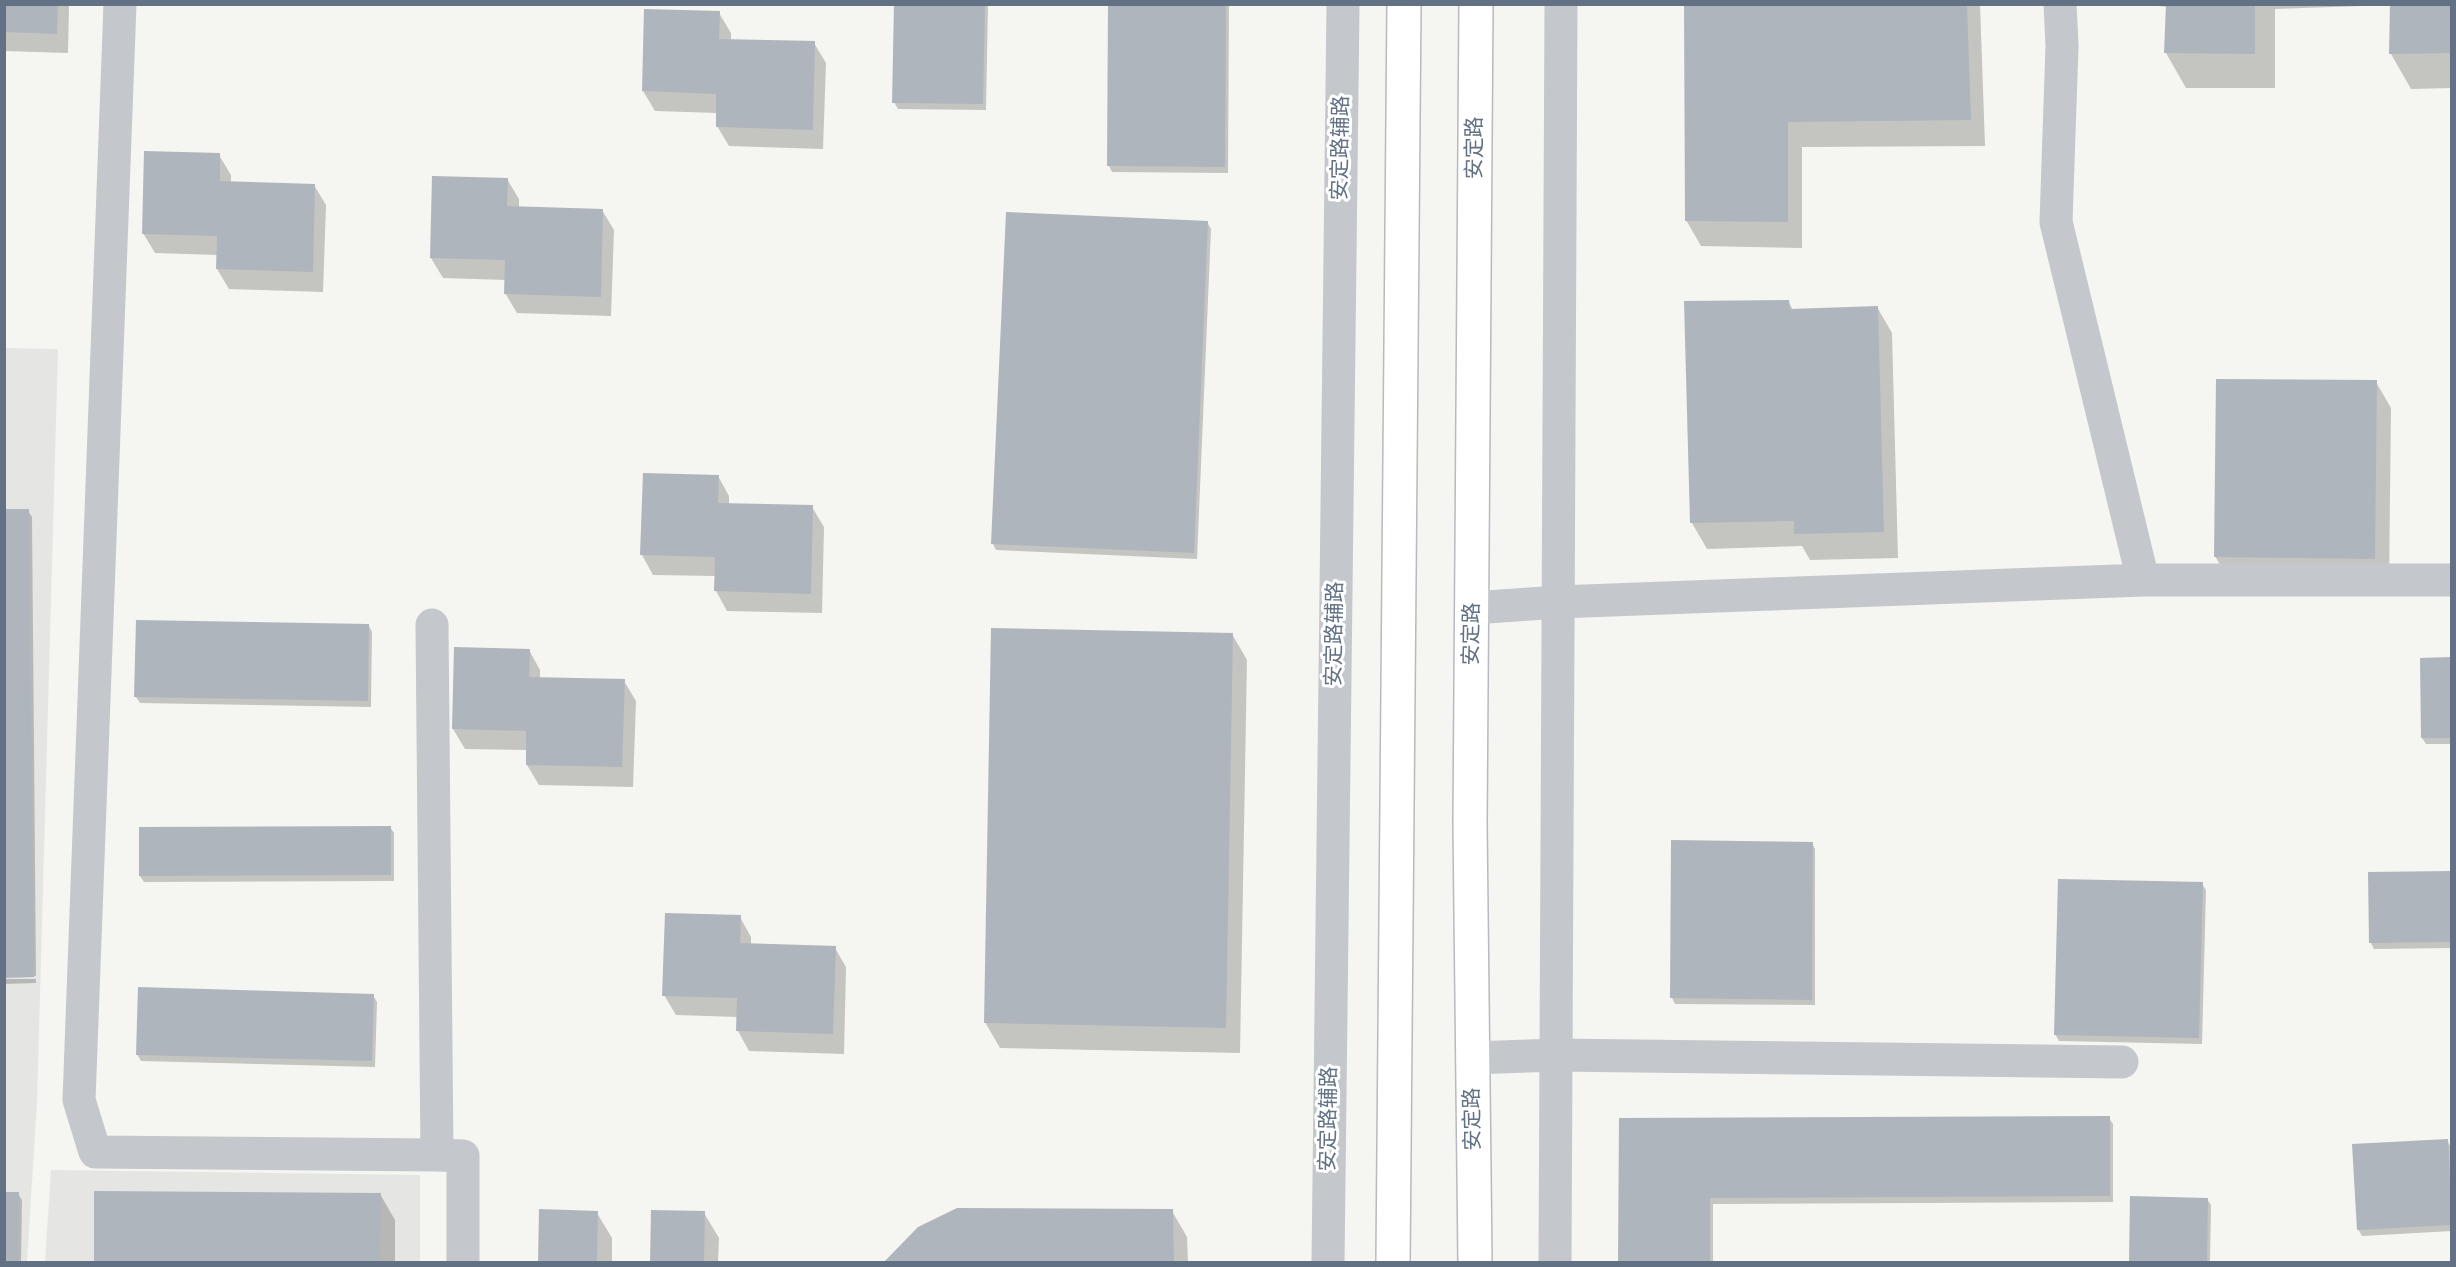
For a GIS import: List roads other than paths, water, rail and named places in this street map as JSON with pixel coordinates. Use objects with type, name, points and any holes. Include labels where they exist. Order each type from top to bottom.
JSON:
[{"type":"main road","points":[[1393,1263],[1404,4]]},
{"type":"main road","name":"安定路","points":[[1475,1263],[1470,822],[1476,4]]},
{"type":"street","points":[[120,4],[79,1100],[95,1152],[463,1156],[464,1263]]},
{"type":"street","name":"安定路辅路","points":[[1328,1263],[1343,4]]},
{"type":"street","points":[[1555,1263],[1561,4]]},
{"type":"street","points":[[2060,4],[2062,46],[2056,222],[2143,580]]},
{"type":"street","points":[[1473,608],[1558,602],[2143,580],[2451,580]]},
{"type":"street","points":[[432,625],[437,1155]]},
{"type":"street","points":[[1472,1058],[1556,1055],[2122,1062]]}]
